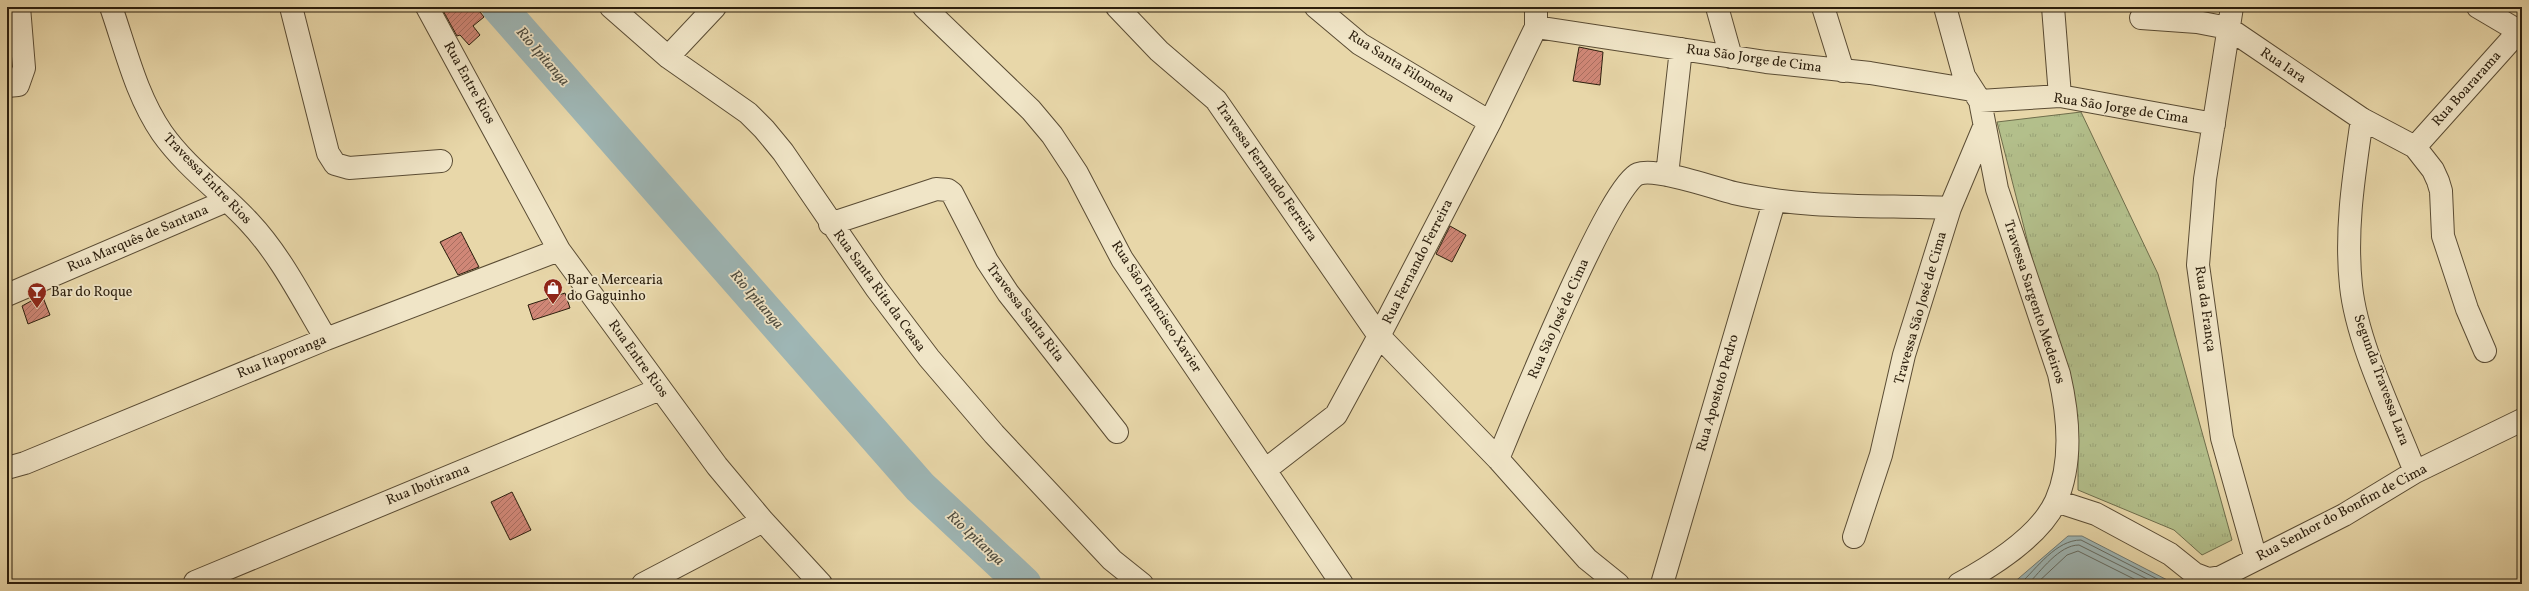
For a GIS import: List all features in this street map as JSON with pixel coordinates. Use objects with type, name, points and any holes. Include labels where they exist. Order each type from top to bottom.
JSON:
[{"type":"street","points":[[13,86],[24,68],[19,7]]},
{"type":"street","name":"Travessa Entre Rios","points":[[111,7],[125,53],[150,114],[181,156],[249,222],[268,246],[326,339]]},
{"type":"street","points":[[291,7],[328,153],[335,164],[349,168],[442,160]]},
{"type":"street","name":"Rua Entre Rios","points":[[428,7],[559,250],[717,466],[763,521],[821,584]]},
{"type":"street","name":"Rua Santa Rita da Ceasa","points":[[611,7],[668,57],[748,113],[764,129],[783,152],[830,224],[929,358],[994,434],[1112,560],[1142,584]]},
{"type":"street","points":[[668,57],[715,7]]},
{"type":"street","name":"Rua São Francisco Xavier","points":[[924,7],[1031,110],[1052,135],[1077,173],[1122,259],[1342,584]]},
{"type":"street","name":"Travessa Fernando Ferreira","points":[[1117,7],[1159,51],[1216,100],[1379,336]]},
{"type":"street","name":"Rua Santa Filomena","points":[[1316,7],[1360,44],[1490,122]]},
{"type":"street","points":[[1717,7],[1731,57]]},
{"type":"street","points":[[1823,7],[1842,71]]},
{"type":"street","name":"Travessa Sargento Medeiros","points":[[1945,7],[1960,65],[1976,95],[1997,189],[2059,374],[2065,398],[2066,465],[2056,501],[2045,518],[2006,555],[1959,584]]},
{"type":"street","points":[[2053,7],[2060,96]]},
{"type":"street","name":"Rua da França","points":[[2232,7],[2200,218],[2198,265],[2222,438],[2256,559]]},
{"type":"street","points":[[2478,7],[2521,32]]},
{"type":"street","name":"Rua Fernando Ferreira","points":[[1265,470],[1336,415],[1379,336],[1490,122],[1536,17]]},
{"type":"street","name":"Rua São Jorge de Cima","points":[[1536,17],[1681,49],[1731,57],[1842,71],[1976,95],[2060,96],[2214,124]]},
{"type":"street","name":"Rua Iara","points":[[2141,18],[2197,22],[2228,28],[2362,119],[2415,147]]},
{"type":"street","name":"Rua Boararama","points":[[2415,147],[2521,32]]},
{"type":"street","points":[[1681,49],[1667,175],[1774,202],[1950,208]]},
{"type":"street","name":"Segunda Travessa Lara","points":[[2362,119],[2351,202],[2349,235],[2351,286],[2366,347],[2415,472]]},
{"type":"street","name":"Travessa São José de Cima","points":[[1854,537],[1881,455],[1904,355],[1950,208],[1984,128]]},
{"type":"street","points":[[2415,147],[2433,170],[2438,181],[2441,191],[2443,236],[2467,308],[2485,351]]},
{"type":"street","name":"Rua São José de Cima","points":[[1498,459],[1585,259],[1627,184],[1633,177],[1646,172],[1667,175]]},
{"type":"street","name":"Travessa Santa Rita","points":[[830,224],[936,189],[948,190],[952,193],[987,262],[1008,293],[1116,432]]},
{"type":"street","name":"Rua Marquês de Santana","points":[[7,295],[226,201]]},
{"type":"street","name":"Rua Apostoto Pedro","points":[[1662,584],[1774,202]]},
{"type":"street","name":"Rua Itaporanga","points":[[7,468],[25,463],[326,339],[559,250]]},
{"type":"street","points":[[1379,336],[1498,459],[1588,559],[1618,584]]},
{"type":"street","name":"Rua Ibotirama","points":[[195,582],[660,389]]},
{"type":"street","name":"Rua Senhor do Bonfim de Cima","points":[[2056,501],[2096,514],[2170,554],[2195,574],[2208,580],[2221,578],[2344,515],[2415,472],[2522,420]]},
{"type":"street","points":[[643,584],[763,521]]},
{"type":"green space","points":[[2081,112],[2158,274],[2232,540],[2202,555],[2174,530],[2078,490],[2078,438],[1997,122]]},
{"type":"water","points":[[2068,536],[2082,536],[2175,584],[2012,584]]},
{"type":"building","points":[[441,7],[476,7],[484,17],[473,26],[480,35],[469,45],[460,35],[457,36]]},
{"type":"building","points":[[1579,47],[1603,52],[1600,85],[1573,81]]},
{"type":"building","points":[[1450,226],[1466,235],[1452,262],[1436,254]]},
{"type":"building","points":[[461,232],[479,267],[458,275],[440,242]]},
{"type":"building","points":[[565,293],[570,308],[533,320],[528,305]]},
{"type":"building","points":[[42,295],[50,315],[28,324],[22,306]]},
{"type":"building","points":[[512,492],[531,530],[510,540],[491,502]]},
{"type":"waterway","name":"Rio Ipitanga","points":[[499,7],[920,487],[1024,584]]},
{"type":"place","name":"Bar e Mercearia do Gaguinho","points":[[553,305]]},
{"type":"place","name":"Bar do Roque","points":[[37,309]]}]
